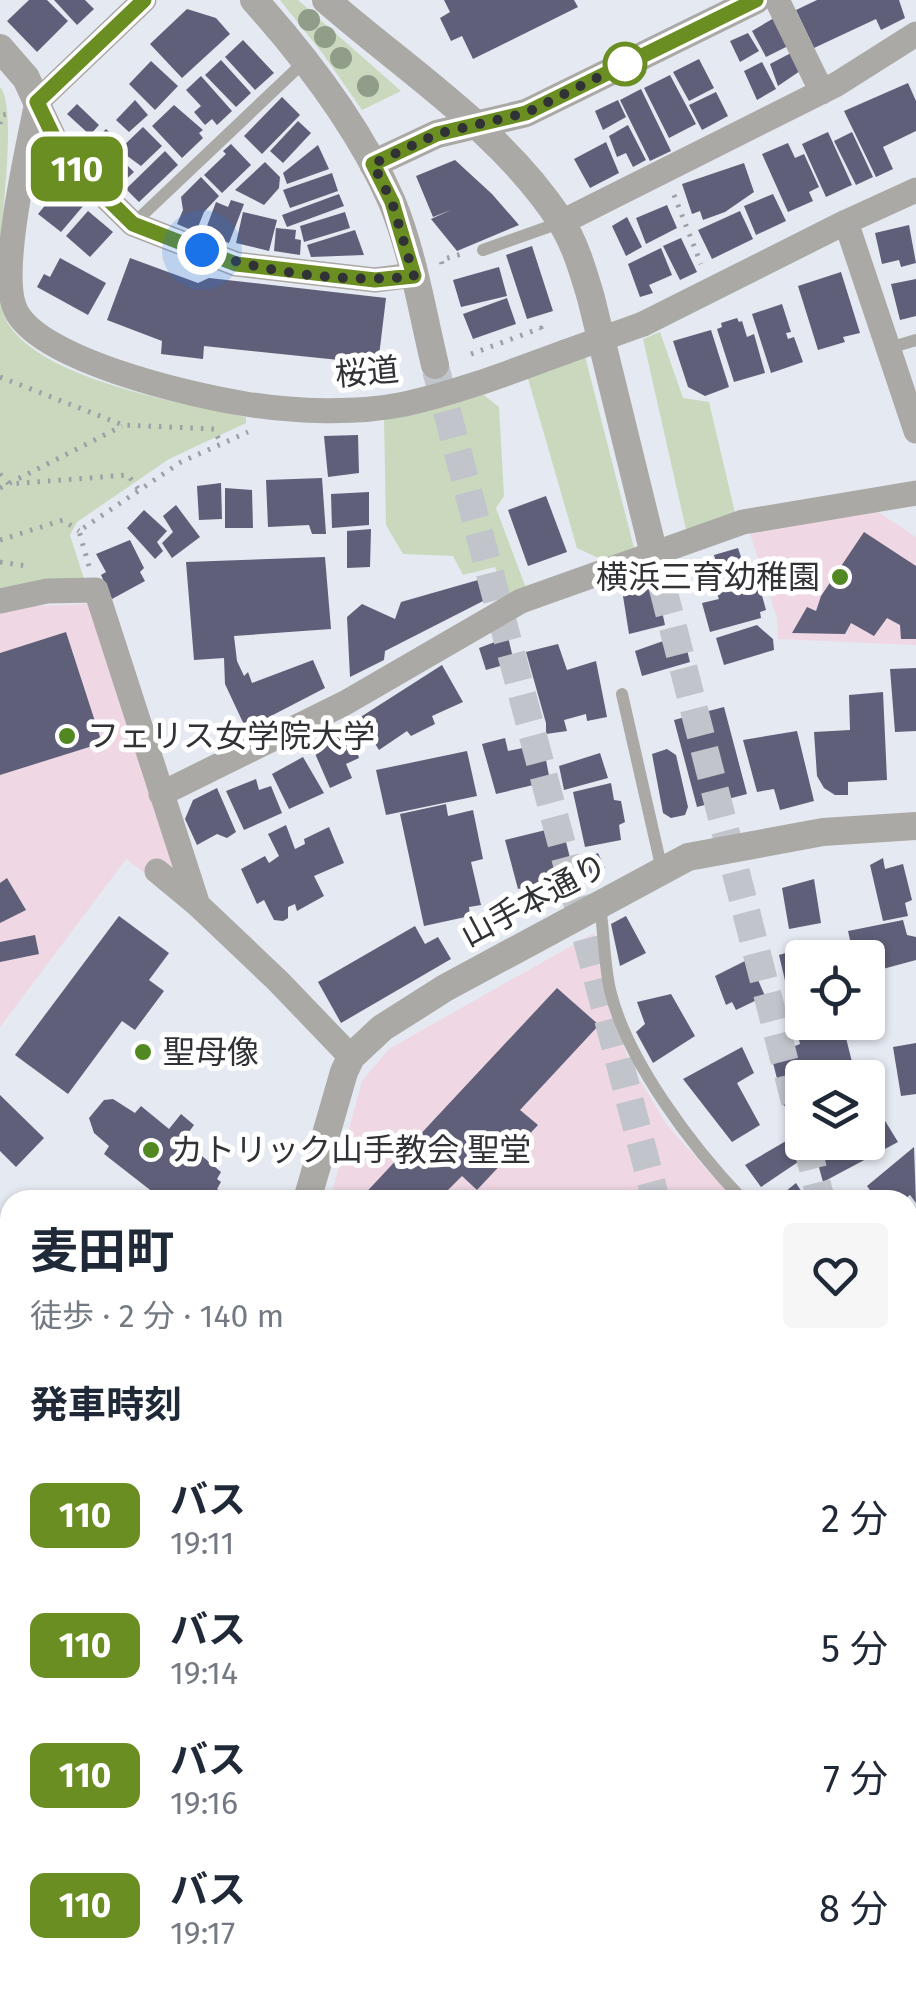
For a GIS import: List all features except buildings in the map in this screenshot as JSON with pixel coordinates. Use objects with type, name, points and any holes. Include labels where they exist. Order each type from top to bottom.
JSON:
[{"type":"street","points":[[37,102],[144,0]]},
{"type":"street","points":[[254,0],[306,61],[373,164],[392,202],[434,365]]},
{"type":"street","points":[[326,0],[521,168],[562,222],[579,258],[591,298],[652,546]]},
{"type":"street","points":[[373,164],[437,134],[526,113],[756,0]]},
{"type":"street","points":[[777,0],[822,92]]},
{"type":"street","points":[[562,222],[822,92],[916,34]]},
{"type":"street","points":[[0,48],[26,78],[62,154],[133,224],[236,264],[375,280],[414,276]]},
{"type":"street","name":"桜道","points":[[37,102],[10,278],[17,313],[37,337],[92,362],[194,394],[271,407],[338,409],[402,404],[464,388],[643,324],[916,190]]},
{"type":"street","points":[[846,222],[916,431]]},
{"type":"street","points":[[161,794],[345,702],[521,601],[744,522],[916,493]]},
{"type":"street","points":[[0,600],[47,592],[96,590],[198,905]]},
{"type":"street","name":"山手本通り","points":[[310,1190],[351,1057],[382,1028],[445,988],[688,857],[823,832],[916,826]]},
{"type":"street","points":[[157,870],[278,980],[351,1057]]},
{"type":"lane","points":[[133,224],[306,61]]},
{"type":"lane","points":[[483,250],[562,222]]},
{"type":"lane","points":[[889,348],[916,340]]},
{"type":"lane","points":[[622,694],[662,870]]},
{"type":"lane","points":[[600,905],[604,952],[619,1019],[652,1086],[736,1190]]},
{"type":"path","points":[[665,171],[710,290]]},
{"type":"path","points":[[441,260],[446,279]]},
{"type":"path","points":[[465,356],[541,328],[558,354]]},
{"type":"path","points":[[0,377],[123,425],[214,428],[222,444]]},
{"type":"path","points":[[79,531],[181,462],[269,422],[271,407]]},
{"type":"path","points":[[0,488],[123,425]]},
{"type":"path","points":[[0,474],[9,484]]},
{"type":"path","points":[[9,484],[128,475],[139,490]]},
{"type":"path","points":[[0,540],[63,520],[79,531],[96,590]]},
{"type":"path","points":[[0,562],[42,568]]},
{"type":"shaded area","name":"横浜三育幼稚園","points":[[875,510],[916,537],[916,645],[778,639],[777,618],[749,530]]},
{"type":"shaded area","name":"フェリス女学院大学","points":[[90,604],[181,882],[150,877],[126,859],[0,1027],[0,613],[32,606]]},
{"type":"shaded area","points":[[594,933],[604,990],[629,1062],[667,1125],[725,1190],[333,1190],[362,1081],[389,1049]]},
{"type":"green space","points":[[280,0],[298,0],[401,91],[362,110]]},
{"type":"green space","points":[[0,87],[5,98],[8,137],[0,245]]},
{"type":"green space","points":[[0,298],[9,325],[31,348],[63,366],[142,394],[246,417],[246,423],[169,459],[77,522],[70,535],[84,579],[0,589]]},
{"type":"green space","points":[[660,332],[683,398],[709,402],[736,517],[687,534],[643,339]]},
{"type":"green space","points":[[585,356],[635,552],[607,562],[577,548],[527,375]]},
{"type":"green space","points":[[481,393],[499,407],[504,496],[496,508],[527,591],[507,600],[495,567],[463,575],[453,556],[403,554],[386,525],[384,416]]},
{"type":"tunnel","points":[[436,370],[653,1190]]},
{"type":"tunnel","points":[[652,546],[785,1063]]},
{"type":"tunnel","points":[[811,1160],[818,1190]]},
{"type":"bus line","name":"110","points":[[144,0],[37,102],[62,154],[133,224],[236,264],[375,280],[414,276],[392,202],[373,164],[437,134],[526,113],[756,0]]},
{"type":"place","name":"横浜三育幼稚園","points":[[840,577]]},
{"type":"place","name":"フェリス女学院大学","points":[[67,736]]},
{"type":"place","name":"聖母像","points":[[143,1052]]},
{"type":"place","name":"カトリック山手教会 聖堂","points":[[151,1150]]},
{"type":"route","points":[[202,250],[236,264],[375,280],[414,276],[392,202],[373,164],[437,134],[526,113],[625,64]]}]
